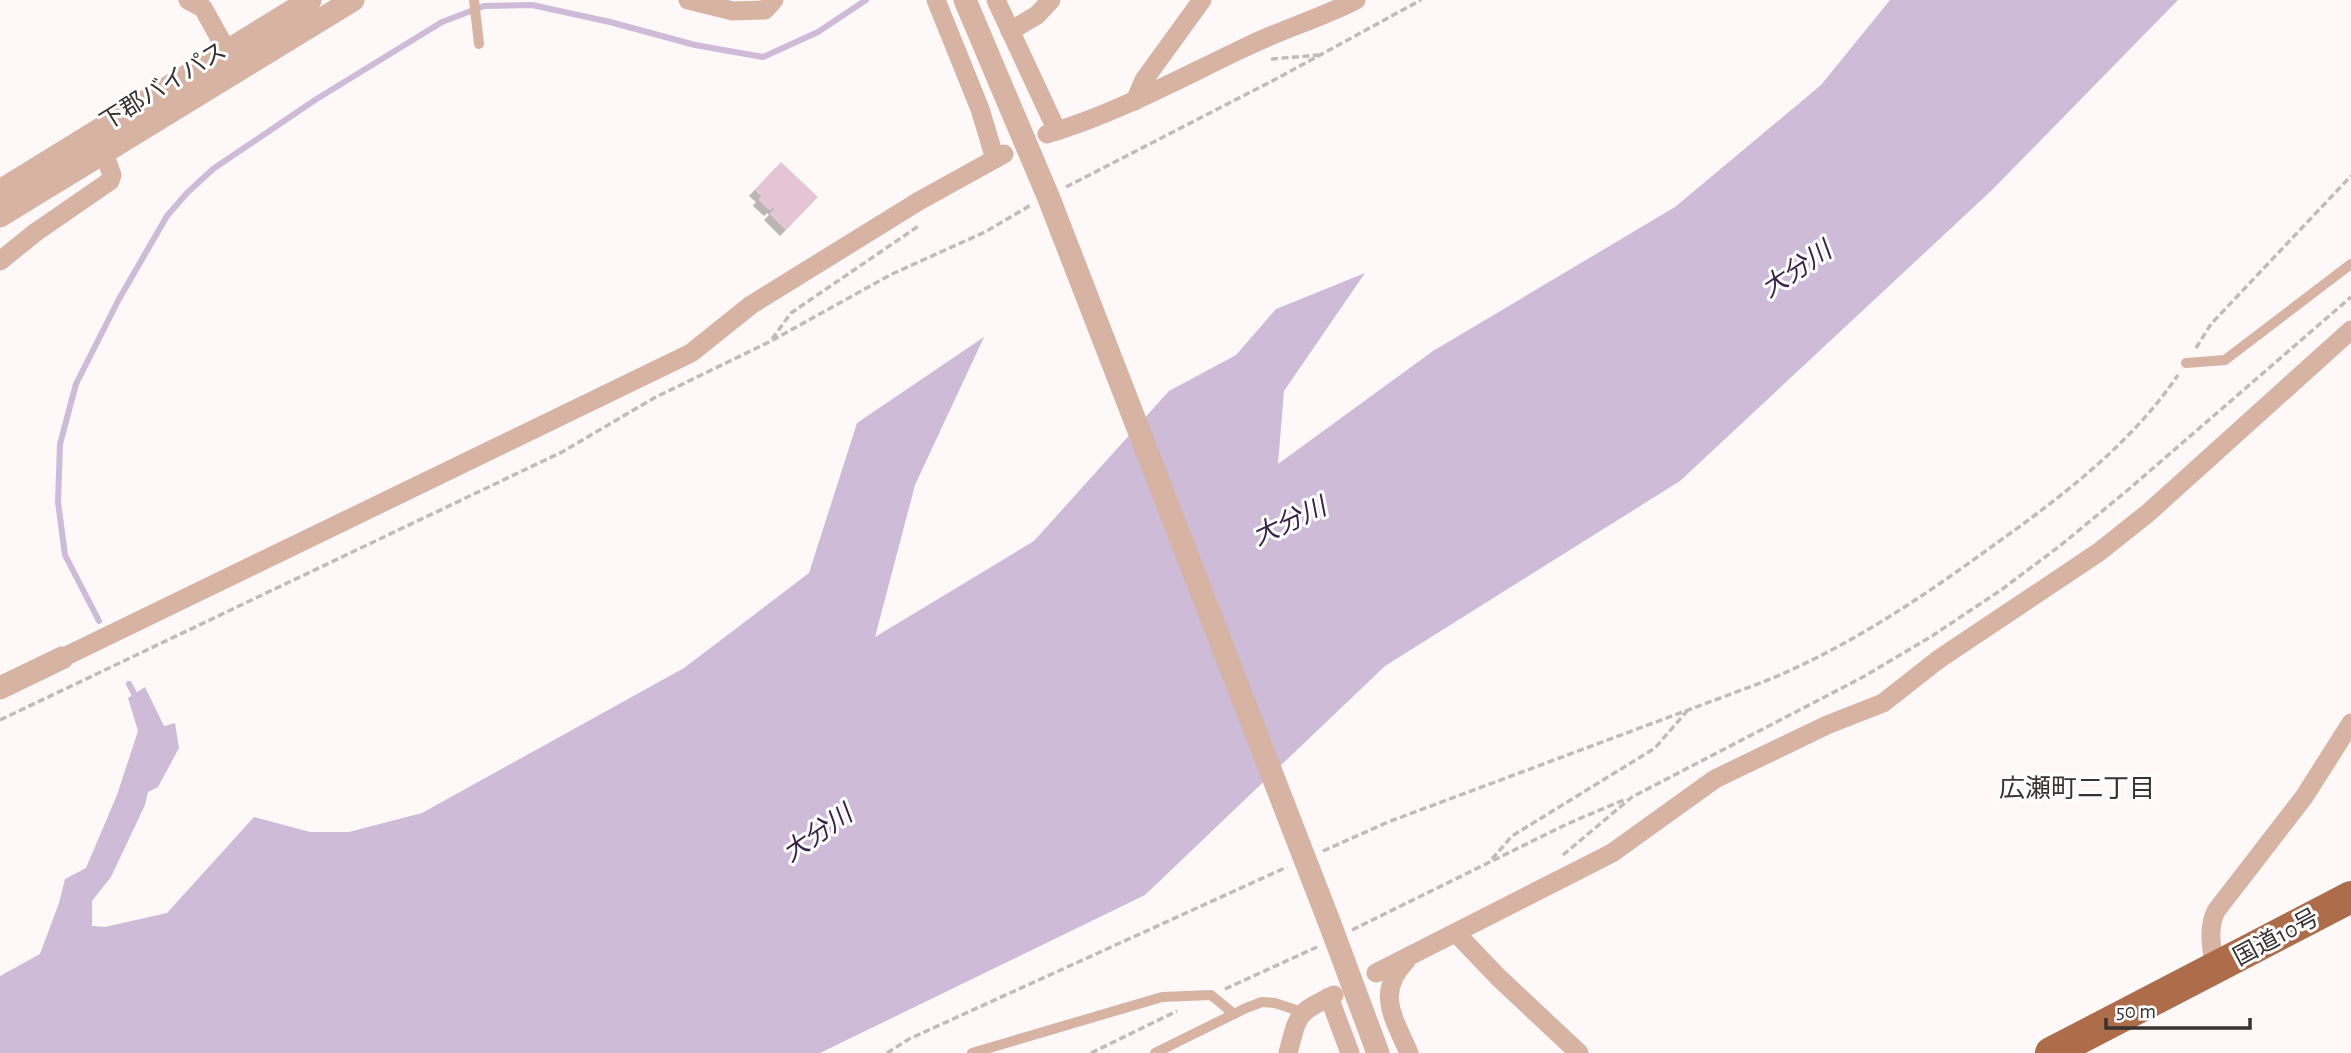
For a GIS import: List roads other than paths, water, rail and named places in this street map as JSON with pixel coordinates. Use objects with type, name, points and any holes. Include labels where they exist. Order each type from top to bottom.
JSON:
[{"type":"highway","name":"国道10号","points":[[2051,1053],[2351,897]]},
{"type":"street","points":[[188,0],[203,8],[227,51]]},
{"type":"street","points":[[0,191],[310,0]]},
{"type":"street","name":"下郡バイパス","points":[[0,216],[353,0]]},
{"type":"street","points":[[688,0],[733,11],[765,10],[774,0]]},
{"type":"street","points":[[0,688],[691,353],[751,304],[919,201],[1000,157],[936,0]]},
{"type":"street","points":[[965,0],[1051,205],[1378,1053]]},
{"type":"street","points":[[996,0],[1052,132],[1135,101],[1270,36],[1356,0]]},
{"type":"street","points":[[1010,31],[1037,15],[1051,0]]},
{"type":"street","points":[[1135,101],[1144,80],[1202,0]]},
{"type":"street","points":[[0,261],[36,232],[110,181],[112,174],[104,153]]},
{"type":"street","points":[[1376,973],[1612,853],[1715,779],[1827,725],[1883,703],[1939,659],[2099,552],[2148,513],[2351,330]]},
{"type":"street","points":[[2216,969],[2210,933],[2211,920],[2304,797],[2351,723]]},
{"type":"street","points":[[1456,933],[1579,1053]]},
{"type":"street","points":[[1409,1053],[1390,1010],[1388,993],[1398,969],[1415,954]]},
{"type":"street","points":[[1288,1053],[1301,1012],[1332,996],[1350,1053]]},
{"type":"lane","points":[[474,0],[479,44]]},
{"type":"lane","points":[[2186,363],[2225,360],[2351,264]]},
{"type":"lane","points":[[972,1053],[1163,997],[1211,995],[1234,1014]]},
{"type":"lane","points":[[1155,1053],[1262,1002],[1275,1003],[1301,1012]]},
{"type":"water","name":"大分川","points":[[1890,0],[2178,0],[1992,190],[1680,481],[1385,666],[1145,895],[820,1053],[0,1053],[0,976],[40,954],[65,879],[86,868],[117,795],[138,731],[128,698],[145,687],[164,726],[175,723],[179,748],[158,787],[148,792],[145,805],[111,877],[92,901],[92,926],[105,927],[167,913],[254,817],[310,832],[349,832],[422,813],[684,668],[809,573],[857,423],[984,337],[915,485],[875,637],[1034,541],[1169,391],[1236,355],[1276,309],[1365,273],[1284,391],[1278,464],[1433,351],[1675,207],[1821,85]]},
{"type":"waterway","points":[[99,621],[65,555],[58,502],[60,444],[76,384],[119,299],[167,216],[213,169],[315,100],[442,22],[484,6],[532,5],[695,45],[763,57],[818,32],[866,0]]},
{"type":"waterway","points":[[129,684],[138,701]]},
{"type":"district","name":"広瀬町二丁目","points":[[2077,788]]}]
